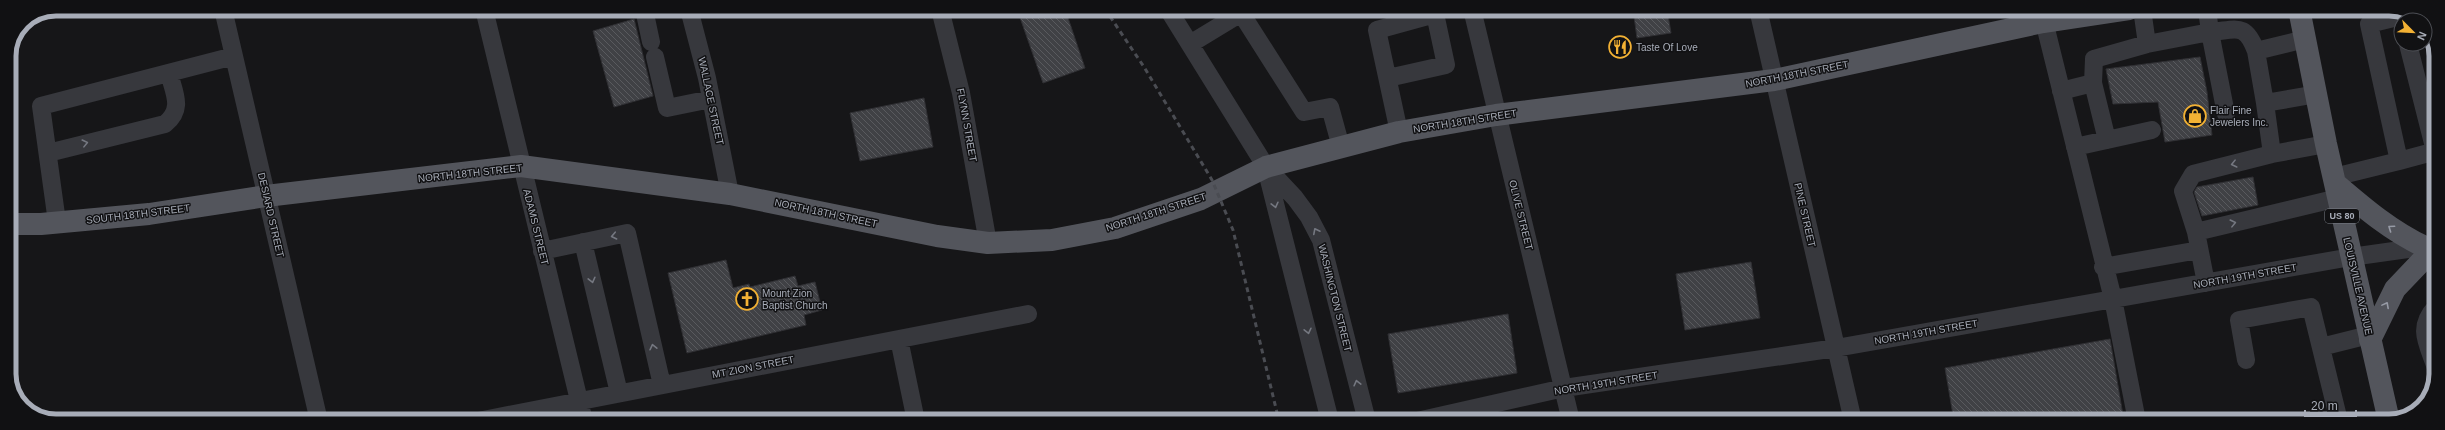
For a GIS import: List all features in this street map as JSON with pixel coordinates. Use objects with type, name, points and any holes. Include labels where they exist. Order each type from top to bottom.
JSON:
[{"type":"main road","name":"NORTH 18TH STREET","points":[[266,196],[521,166],[730,194],[937,236],[988,243],[1052,240],[1115,228],[1201,199],[1266,167],[1399,132],[1496,115],[1774,80],[2038,16]]},
{"type":"main road","name":"LOUISVILLE AVENUE","points":[[2300,16],[2326,144],[2386,414]]},
{"type":"main road","points":[[2336,186],[2373,216],[2404,237],[2429,245]]},
{"type":"main road","name":"SOUTH 18TH STREET","points":[[16,224],[57,222],[149,214],[266,196]]},
{"type":"main road","points":[[2370,338],[2395,289],[2429,249]]},
{"type":"street","name":"DESIARD STREET","points":[[225,16],[317,414]]},
{"type":"street","name":"ADAMS STREET","points":[[486,16],[582,414]]},
{"type":"street","points":[[646,16],[667,108],[711,99]]},
{"type":"street","name":"WALLACE STREET","points":[[692,16],[711,99],[730,194]]},
{"type":"street","name":"FLYNN STREET","points":[[942,16],[961,94],[988,243]]},
{"type":"street","name":"WASHINGTON STREET","points":[[1172,16],[1266,167],[1295,198],[1309,217],[1320,240],[1365,414]]},
{"type":"street","points":[[1190,44],[1232,16]]},
{"type":"street","points":[[1242,16],[1304,112],[1330,107],[1341,147]]},
{"type":"street","points":[[1399,132],[1377,30],[1421,16]]},
{"type":"street","points":[[1388,78],[1446,65],[1435,16]]},
{"type":"street","name":"OLIVE STREET","points":[[1474,16],[1496,115],[1570,414]]},
{"type":"street","name":"PINE STREET","points":[[1760,16],[1851,414]]},
{"type":"street","points":[[2042,16],[2103,267],[2113,299],[2136,414]]},
{"type":"street","points":[[2143,16],[2147,44]]},
{"type":"street","points":[[2208,16],[2226,114]]},
{"type":"street","points":[[2393,18],[2369,24],[2399,161]]},
{"type":"street","points":[[2107,140],[2093,83],[2094,59],[2147,44],[2210,32],[2242,30],[2250,36],[2256,51],[2272,154]]},
{"type":"street","points":[[2256,51],[2305,39]]},
{"type":"street","points":[[2410,52],[2429,129]]},
{"type":"street","points":[[57,222],[41,106],[234,56]]},
{"type":"street","points":[[48,153],[165,124],[174,117],[177,105],[169,73]]},
{"type":"street","points":[[2061,91],[2093,83]]},
{"type":"street","points":[[2265,103],[2317,94]]},
{"type":"street","points":[[2075,147],[2152,130]]},
{"type":"street","points":[[2206,283],[2196,232],[2183,190],[2193,174],[2272,154],[2326,144]]},
{"type":"street","points":[[2196,232],[2336,186],[2399,161],[2429,154]]},
{"type":"street","name":"WASHINGTON STREET","points":[[1266,167],[1328,414]]},
{"type":"street","points":[[542,250],[627,233],[662,385]]},
{"type":"street","points":[[583,242],[619,393]]},
{"type":"street","name":"NORTH 19TH STREET","points":[[1448,414],[1564,388],[1836,348],[2351,257],[2429,246]]},
{"type":"street","points":[[2103,267],[2199,250]]},
{"type":"street","points":[[2246,360],[2239,320],[2311,307],[2336,414]]},
{"type":"street","points":[[2429,313],[2426,316],[2424,334],[2429,348]]},
{"type":"street","name":"MT ZION STREET","points":[[513,414],[1028,314]]},
{"type":"street","points":[[2321,348],[2370,338]]},
{"type":"street","points":[[899,339],[915,414]]},
{"type":"building","points":[[1019,16],[1067,16],[1085,68],[1043,83]]},
{"type":"building","points":[[1634,16],[1668,16],[1671,33],[1637,38]]},
{"type":"building","points":[[634,19],[653,96],[614,107],[593,31]]},
{"type":"building","points":[[2200,57],[2207,92],[2212,135],[2165,142],[2158,102],[2113,104],[2106,69]]},
{"type":"building","points":[[924,98],[933,147],[860,161],[850,113]]},
{"type":"building","points":[[2253,177],[2258,205],[2202,216],[2194,192],[2197,187]]},
{"type":"building","name":"Mount Zion Baptist Church","points":[[726,260],[733,288],[749,284],[750,287],[795,276],[798,286],[815,282],[822,310],[804,315],[806,325],[687,353],[668,273]]},
{"type":"building","points":[[1751,262],[1760,318],[1685,330],[1676,274]]},
{"type":"building","points":[[1508,314],[1517,373],[1398,393],[1388,334]]},
{"type":"building","points":[[2110,339],[2123,414],[1953,414],[1945,368]]},
{"type":"railway","points":[[1110,16],[1144,67],[1212,180],[1233,230],[1277,414]]},
{"type":"place","name":"Taste Of Love","points":[[1620,47]]},
{"type":"place","name":"Flair Fine Jewelers Inc.","points":[[2195,116]]},
{"type":"place","name":"Mount Zion Baptist Church","points":[[747,299]]}]
